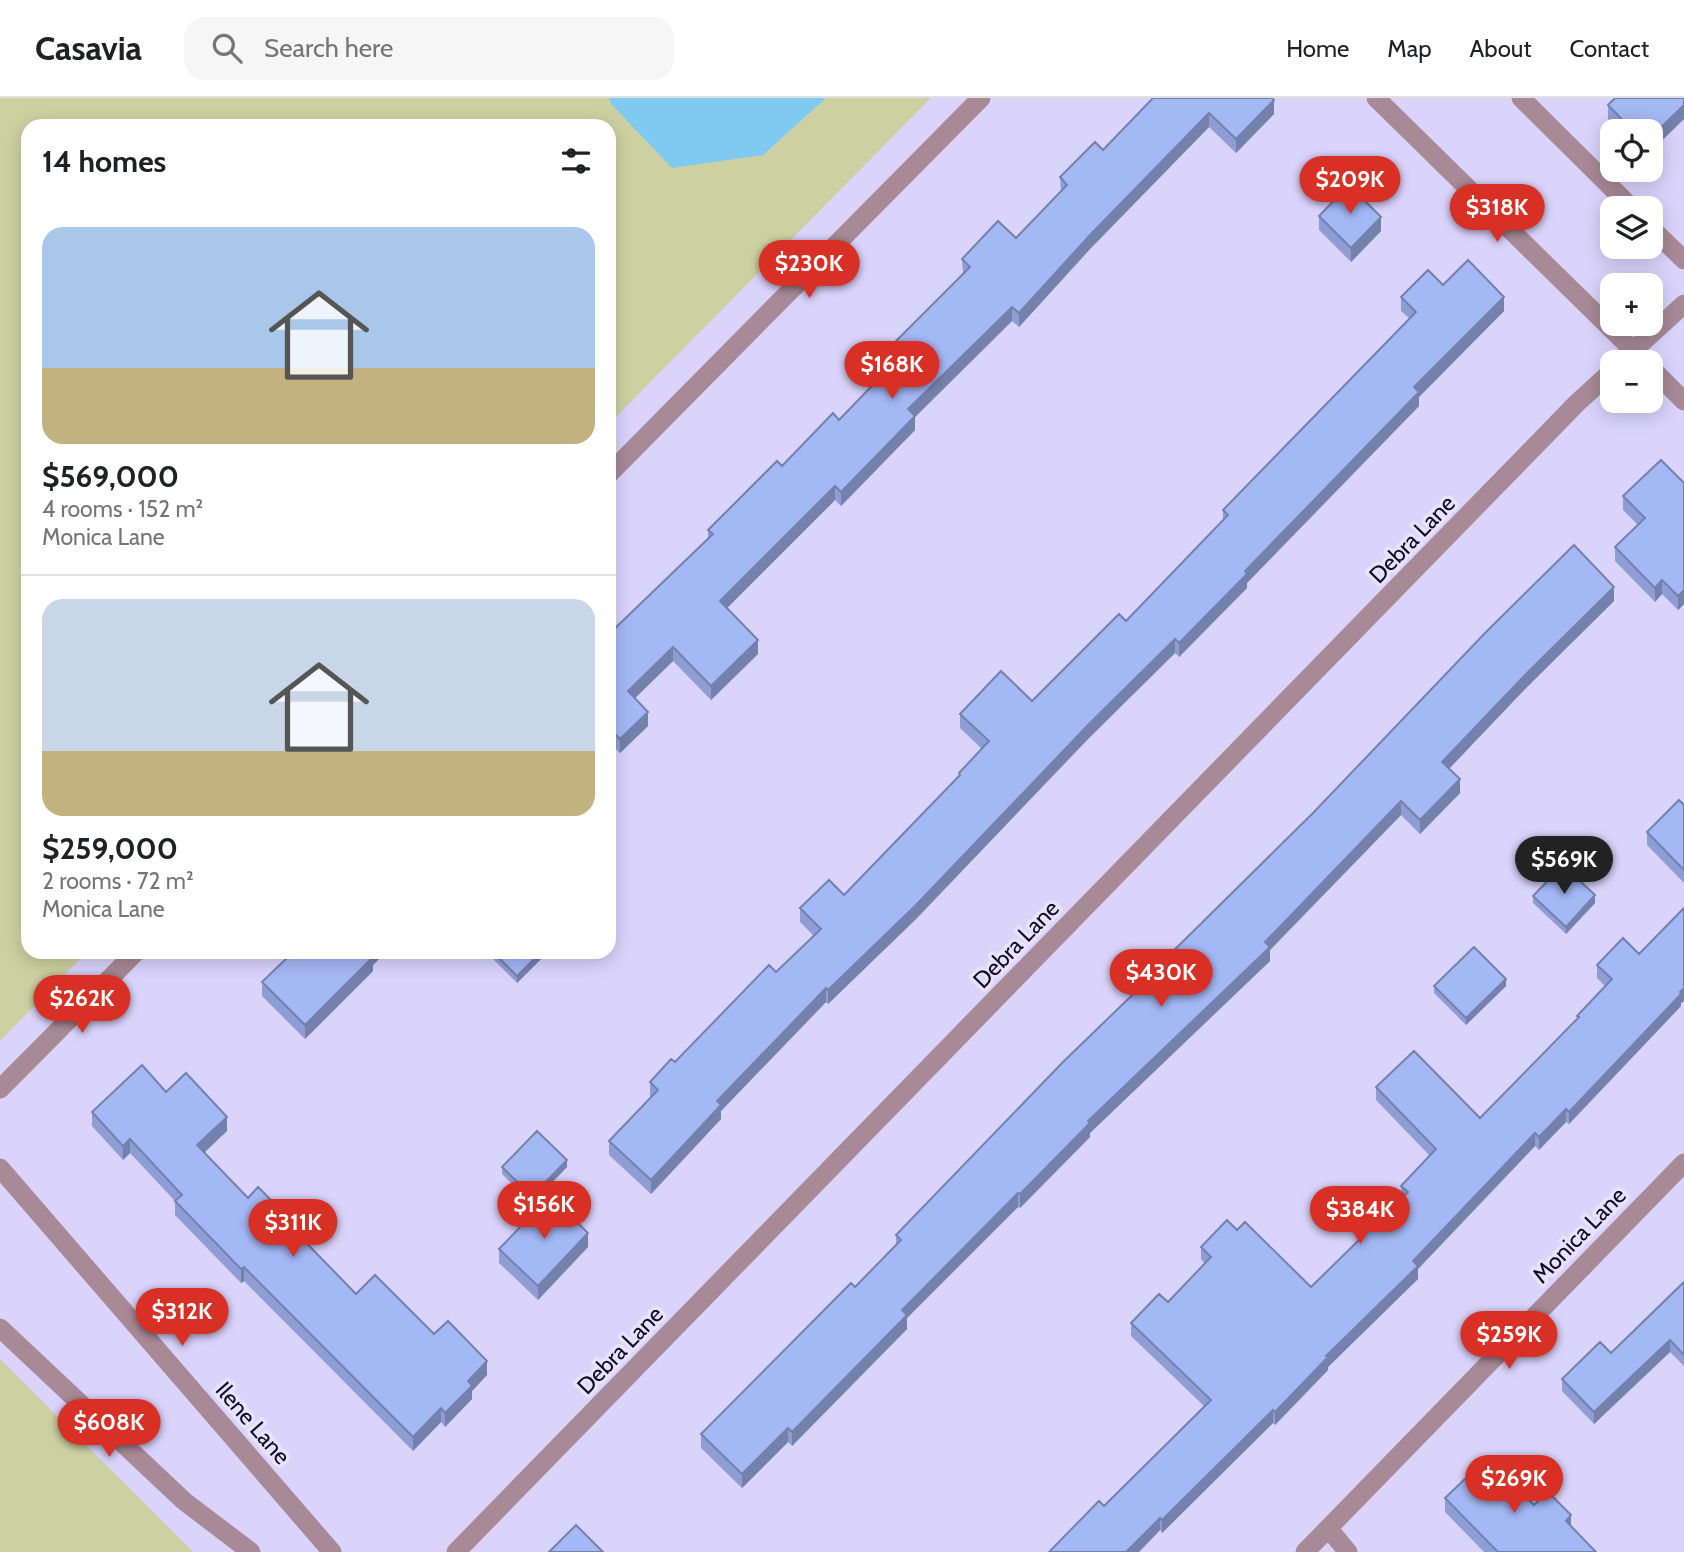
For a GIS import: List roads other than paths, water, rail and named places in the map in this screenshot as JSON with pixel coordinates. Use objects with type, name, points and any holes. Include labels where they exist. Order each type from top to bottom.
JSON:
[{"type":"street","points":[[616,467],[981,98]]},
{"type":"street","points":[[1376,98],[1625,350]]},
{"type":"street","points":[[1521,98],[1620,196]]},
{"type":"street","points":[[1663,240],[1684,260]]},
{"type":"street","points":[[1641,350],[1684,304]]},
{"type":"street","points":[[1663,380],[1684,401]]},
{"type":"street","name":"Debra Lane","points":[[456,1552],[1600,382]]},
{"type":"street","points":[[0,1089],[129,959]]},
{"type":"street","name":"Monica Lane","points":[[1305,1552],[1684,1163]]},
{"type":"street","name":"Ilene Lane","points":[[0,1168],[331,1552]]},
{"type":"street","points":[[0,1328],[184,1501],[251,1552]]},
{"type":"street","points":[[1328,1528],[1349,1552]]},
{"type":"water","points":[[609,98],[826,98],[763,155],[672,168],[611,104]]}]
